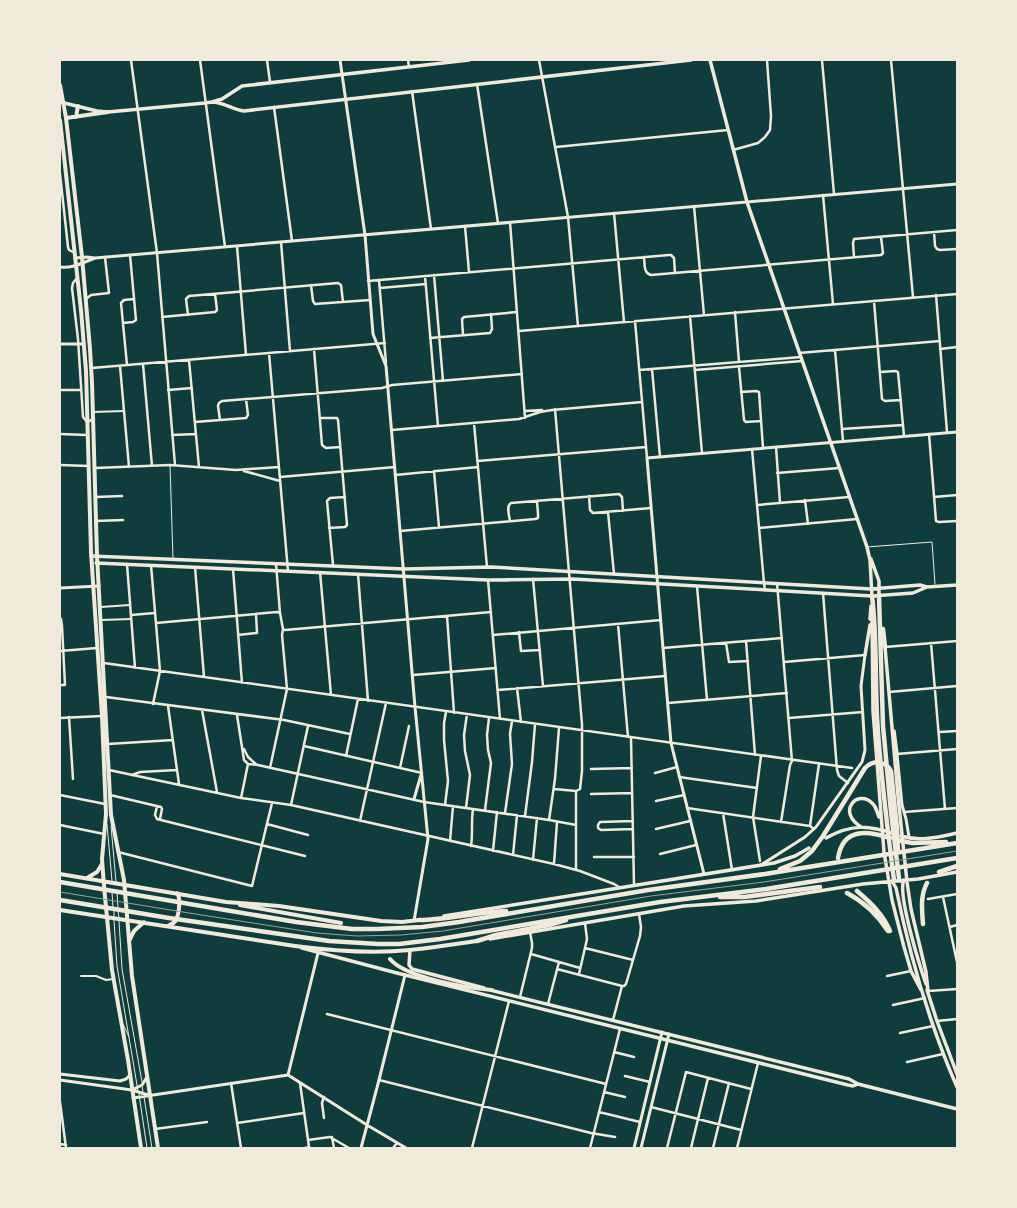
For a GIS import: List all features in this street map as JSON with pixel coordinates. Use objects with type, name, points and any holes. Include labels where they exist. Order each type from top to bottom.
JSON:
[{"type":"highway","points":[[872,596],[875,628],[877,716],[885,813],[893,881]]},
{"type":"highway","points":[[879,596],[883,726],[891,812],[898,864],[902,879]]},
{"type":"highway","points":[[880,612],[885,647]]},
{"type":"highway","points":[[765,874],[797,863],[809,854],[823,836],[864,771],[871,764],[878,762],[889,767],[891,773],[898,835],[898,864]]},
{"type":"highway","points":[[838,858],[842,846],[850,838],[863,833],[876,833],[906,843],[956,843]]},
{"type":"highway","points":[[60,882],[296,922],[352,929],[377,930],[422,927],[459,922],[663,887],[765,874],[956,843]]},
{"type":"highway","points":[[60,900],[317,940],[364,944],[399,944],[429,941],[660,902],[766,889],[957,858]]},
{"type":"highway","points":[[939,872],[957,866]]},
{"type":"highway","points":[[923,924],[922,898],[927,883]]},
{"type":"highway","points":[[709,896],[744,897],[820,887]]},
{"type":"highway","points":[[847,893],[862,902],[871,910],[889,931],[886,920],[880,912],[857,891]]},
{"type":"highway","points":[[417,921],[486,912],[521,911]]},
{"type":"highway","points":[[477,941],[555,923],[575,916]]},
{"type":"main road","points":[[66,118],[108,112],[212,102],[222,99],[240,87],[270,82],[470,60]]},
{"type":"main road","points":[[212,102],[222,103],[244,111],[692,60]]},
{"type":"main road","points":[[710,60],[747,202],[877,575],[879,596]]},
{"type":"main road","points":[[60,86],[66,118],[82,257],[92,368],[97,556],[106,697],[110,795],[124,886],[132,976],[158,1148]]},
{"type":"main road","points":[[229,94],[228,100],[230,107]]},
{"type":"main road","points":[[62,102],[108,112]]},
{"type":"main road","points":[[76,117],[78,106]]},
{"type":"main road","points":[[60,120],[84,344],[93,586],[98,648],[106,805],[102,864],[106,915],[113,979],[134,1098],[141,1148]]},
{"type":"main road","points":[[84,344],[90,348]]},
{"type":"main road","points":[[869,554],[872,596],[872,701],[881,821],[886,863],[892,900],[902,940],[911,971],[921,990]]},
{"type":"main road","points":[[92,559],[97,556],[404,569],[487,567],[871,589],[920,585],[926,587],[957,585]]},
{"type":"main road","points":[[92,559],[98,564],[488,580],[570,579],[872,596],[913,593],[926,587]]},
{"type":"main road","points":[[865,655],[869,634],[872,596]]},
{"type":"main road","points":[[885,647],[909,900],[924,961],[928,991]]},
{"type":"main road","points":[[891,719],[897,754]]},
{"type":"main road","points":[[861,827],[852,820],[850,814],[851,804],[859,799],[866,799],[873,803],[881,821]]},
{"type":"main road","points":[[826,838],[844,830],[861,827],[875,828],[907,837],[924,839],[957,834]]},
{"type":"main road","points":[[226,902],[279,906],[381,921],[417,921],[619,887],[732,870],[760,863],[774,863],[788,859],[809,848]]},
{"type":"main road","points":[[87,878],[97,872],[102,864]]},
{"type":"main road","points":[[60,910],[127,918],[295,946],[351,952],[410,950],[477,941],[684,906],[761,900],[957,872]]},
{"type":"main road","points":[[60,874],[87,878],[114,885],[226,902],[341,923]]},
{"type":"main road","points":[[902,879],[902,886],[914,944],[937,1021],[957,1073]]},
{"type":"main road","points":[[893,881],[921,990],[943,1054],[957,1087]]},
{"type":"main road","points":[[168,926],[175,922],[177,918],[180,900],[178,895]]},
{"type":"main road","points":[[128,941],[134,931],[144,922]]},
{"type":"main road","points":[[295,946],[724,1055],[852,1086],[858,1084]]},
{"type":"main road","points":[[410,950],[409,966],[412,969],[849,1079],[858,1084],[957,1109]]},
{"type":"main road","points":[[390,959],[398,967],[413,974],[464,986],[492,990]]},
{"type":"main road","points":[[724,1055],[730,1050]]},
{"type":"main road","points":[[759,1063],[766,1058]]},
{"type":"main road","points":[[790,1071],[796,1066]]},
{"type":"street","points":[[131,60],[157,253],[175,465]]},
{"type":"street","points":[[200,60],[225,247]]},
{"type":"street","points":[[267,60],[270,82]]},
{"type":"street","points":[[340,60],[365,235],[373,334],[386,366]]},
{"type":"street","points":[[408,60],[409,67]]},
{"type":"street","points":[[539,60],[568,217],[578,326]]},
{"type":"street","points":[[733,150],[758,143],[770,130],[771,116],[767,60]]},
{"type":"street","points":[[822,60],[834,194]]},
{"type":"street","points":[[891,60],[913,297]]},
{"type":"street","points":[[477,84],[498,223]]},
{"type":"street","points":[[412,91],[431,229]]},
{"type":"street","points":[[274,107],[292,241]]},
{"type":"street","points":[[556,147],[728,130]]},
{"type":"street","points":[[60,174],[62,206],[68,248],[75,255],[96,258]]},
{"type":"street","points":[[61,268],[76,265],[96,258],[105,257],[957,184]]},
{"type":"street","points":[[823,195],[833,304]]},
{"type":"street","points":[[694,206],[704,315]]},
{"type":"street","points":[[614,213],[624,322]]},
{"type":"street","points":[[510,222],[525,418]]},
{"type":"street","points":[[465,226],[469,272]]},
{"type":"street","points":[[854,257],[854,239],[957,230]]},
{"type":"street","points":[[934,232],[937,249],[957,248]]},
{"type":"street","points":[[644,257],[645,272],[648,275],[700,271],[882,254],[881,237]]},
{"type":"street","points":[[281,242],[290,351]]},
{"type":"street","points":[[236,246],[246,355]]},
{"type":"street","points":[[123,323],[133,322],[136,320],[130,255]]},
{"type":"street","points":[[368,281],[671,255],[674,258],[675,273]]},
{"type":"street","points":[[86,299],[92,295],[109,293],[105,257]]},
{"type":"street","points":[[434,275],[443,381]]},
{"type":"street","points":[[425,276],[438,426]]},
{"type":"street","points":[[77,277],[72,288],[78,344],[83,417],[87,422],[94,419]]},
{"type":"street","points":[[379,280],[415,707],[428,836],[417,921]]},
{"type":"street","points":[[188,315],[186,299],[188,297],[311,285],[340,283],[343,302]]},
{"type":"street","points":[[380,288],[426,284]]},
{"type":"street","points":[[311,285],[313,301],[315,304],[370,300]]},
{"type":"street","points":[[85,292],[92,295]]},
{"type":"street","points":[[162,317],[214,312],[216,311],[215,294]]},
{"type":"street","points":[[519,331],[957,294]]},
{"type":"street","points":[[936,295],[947,432]]},
{"type":"street","points":[[127,365],[122,302],[124,300],[134,299]]},
{"type":"street","points":[[874,301],[882,400],[901,400]]},
{"type":"street","points":[[463,335],[463,317],[517,312]]},
{"type":"street","points":[[734,312],[739,362]]},
{"type":"street","points":[[430,338],[491,332],[491,314]]},
{"type":"street","points":[[690,316],[702,453]]},
{"type":"street","points":[[635,321],[671,743],[704,874]]},
{"type":"street","points":[[639,370],[739,362],[835,350],[940,341]]},
{"type":"street","points":[[92,368],[384,343]]},
{"type":"street","points":[[60,344],[84,344]]},
{"type":"street","points":[[940,349],[957,347]]},
{"type":"street","points":[[314,349],[323,446],[326,448],[340,447]]},
{"type":"street","points":[[835,350],[843,441]]},
{"type":"street","points":[[269,353],[288,571]]},
{"type":"street","points":[[189,360],[199,467]]},
{"type":"street","points":[[695,370],[802,361]]},
{"type":"street","points":[[143,364],[152,466]]},
{"type":"street","points":[[120,366],[129,466]]},
{"type":"street","points":[[739,367],[744,421],[761,421]]},
{"type":"street","points":[[652,369],[660,457]]},
{"type":"street","points":[[879,372],[897,371],[904,436]]},
{"type":"street","points":[[220,420],[218,406],[222,401],[318,394],[522,374]]},
{"type":"street","points":[[168,390],[192,388]]},
{"type":"street","points":[[60,390],[81,390]]},
{"type":"street","points":[[741,392],[759,392],[763,448]]},
{"type":"street","points":[[195,422],[246,418],[248,415],[246,399]]},
{"type":"street","points":[[525,411],[544,411],[642,402]]},
{"type":"street","points":[[554,789],[576,791],[580,789],[582,775],[582,731],[579,683],[555,410]]},
{"type":"street","points":[[93,412],[124,411]]},
{"type":"street","points":[[392,430],[525,418],[544,411]]},
{"type":"street","points":[[320,418],[337,418],[345,497],[347,525],[345,527],[329,528]]},
{"type":"street","points":[[474,423],[487,567]]},
{"type":"street","points":[[842,430],[903,425]]},
{"type":"street","points":[[647,458],[957,432]]},
{"type":"street","points":[[60,434],[88,435]]},
{"type":"street","points":[[172,436],[196,434]]},
{"type":"street","points":[[930,434],[937,522],[957,521]]},
{"type":"street","points":[[478,461],[646,447]]},
{"type":"street","points":[[776,447],[780,503]]},
{"type":"street","points":[[752,449],[765,590]]},
{"type":"street","points":[[94,468],[175,465],[242,470],[279,467]]},
{"type":"street","points":[[60,466],[89,466]]},
{"type":"street","points":[[242,470],[280,479],[395,467]]},
{"type":"street","points":[[396,475],[478,467]]},
{"type":"street","points":[[778,473],[839,468]]},
{"type":"street","points":[[434,471],[439,527]]},
{"type":"street","points":[[510,521],[508,507],[510,504],[537,500],[620,494],[622,497],[623,511]]},
{"type":"street","points":[[934,497],[957,495]]},
{"type":"street","points":[[95,497],[122,496]]},
{"type":"street","points":[[589,496],[590,510],[592,513],[651,508]]},
{"type":"street","points":[[333,566],[328,500],[330,498],[345,497]]},
{"type":"street","points":[[757,504],[849,497]]},
{"type":"street","points":[[400,531],[537,518],[537,500]]},
{"type":"street","points":[[806,500],[808,524]]},
{"type":"street","points":[[608,512],[614,574]]},
{"type":"street","points":[[759,528],[857,519]]},
{"type":"street","points":[[96,521],[123,520]]},
{"type":"street","points":[[270,768],[287,689],[282,635],[283,629],[280,613],[276,563]]},
{"type":"street","points":[[127,564],[135,668]]},
{"type":"street","points":[[151,565],[160,671],[153,704]]},
{"type":"street","points":[[195,567],[204,677]]},
{"type":"street","points":[[233,569],[242,683]]},
{"type":"street","points":[[320,572],[332,695]]},
{"type":"street","points":[[358,574],[368,701]]},
{"type":"street","points":[[533,579],[543,686]]},
{"type":"street","points":[[488,580],[500,719]]},
{"type":"street","points":[[777,583],[792,760],[781,822]]},
{"type":"street","points":[[60,588],[99,586]]},
{"type":"street","points":[[697,586],[707,700]]},
{"type":"street","points":[[823,593],[837,772],[839,776],[848,783]]},
{"type":"street","points":[[100,607],[130,605]]},
{"type":"street","points":[[283,629],[491,612]]},
{"type":"street","points":[[101,620],[155,613]]},
{"type":"street","points":[[156,623],[280,613]]},
{"type":"street","points":[[238,636],[257,633],[256,614]]},
{"type":"street","points":[[447,616],[454,713]]},
{"type":"street","points":[[60,619],[65,678],[65,685],[60,685]]},
{"type":"street","points":[[493,635],[660,620]]},
{"type":"street","points":[[618,624],[632,768],[634,885]]},
{"type":"street","points":[[519,632],[520,650],[540,650]]},
{"type":"street","points":[[663,648],[782,638]]},
{"type":"street","points":[[746,641],[755,755]]},
{"type":"street","points":[[885,647],[957,641]]},
{"type":"street","points":[[726,643],[729,662],[748,661]]},
{"type":"street","points":[[931,643],[945,809]]},
{"type":"street","points":[[62,651],[98,648]]},
{"type":"street","points":[[762,756],[753,817],[760,863],[805,837],[822,821],[861,764],[864,755],[865,746],[862,679],[865,655],[784,662]]},
{"type":"street","points":[[104,663],[629,738],[852,768]]},
{"type":"street","points":[[413,675],[496,668]]},
{"type":"street","points":[[498,690],[665,676]]},
{"type":"street","points":[[60,678],[65,678]]},
{"type":"street","points":[[889,692],[957,686]]},
{"type":"street","points":[[517,688],[521,722]]},
{"type":"street","points":[[668,703],[786,694]]},
{"type":"street","points":[[106,697],[280,720],[350,734]]},
{"type":"street","points":[[346,756],[358,699]]},
{"type":"street","points":[[360,821],[386,703]]},
{"type":"street","points":[[168,706],[179,784]]},
{"type":"street","points":[[202,710],[217,792]]},
{"type":"street","points":[[445,805],[448,781],[444,740],[444,723],[446,712]]},
{"type":"street","points":[[789,718],[863,712]]},
{"type":"street","points":[[466,808],[470,775],[465,751],[464,735],[467,714]]},
{"type":"street","points":[[237,715],[244,760],[248,764],[424,802],[525,816],[576,825]]},
{"type":"street","points":[[60,718],[102,716]]},
{"type":"street","points":[[69,717],[73,778]]},
{"type":"street","points":[[485,810],[491,763],[487,735],[489,718]]},
{"type":"street","points":[[505,813],[512,764],[510,734],[512,721]]},
{"type":"street","points":[[525,816],[535,724]]},
{"type":"street","points":[[291,805],[308,726]]},
{"type":"street","points":[[400,768],[409,726]]},
{"type":"street","points":[[550,820],[559,728]]},
{"type":"street","points":[[939,732],[957,731]]},
{"type":"street","points":[[108,744],[173,740]]},
{"type":"street","points":[[242,745],[246,754],[258,765]]},
{"type":"street","points":[[304,746],[422,773]]},
{"type":"street","points":[[907,837],[897,754],[957,749]]},
{"type":"street","points":[[241,798],[248,764]]},
{"type":"street","points":[[810,826],[819,764]]},
{"type":"street","points":[[591,768],[632,768]]},
{"type":"street","points":[[654,773],[677,768]]},
{"type":"street","points":[[109,770],[241,798],[291,805],[554,864],[576,870],[615,884],[619,887]]},
{"type":"street","points":[[132,775],[140,772],[177,770]]},
{"type":"street","points":[[414,799],[422,773]]},
{"type":"street","points":[[679,777],[757,788]]},
{"type":"street","points":[[576,791],[576,870]]},
{"type":"street","points":[[591,794],[632,793]]},
{"type":"street","points":[[656,801],[684,794]]},
{"type":"street","points":[[60,795],[106,805]]},
{"type":"street","points":[[110,795],[161,807],[160,819]]},
{"type":"street","points":[[118,852],[252,886],[272,803]]},
{"type":"street","points":[[157,806],[156,818],[305,856]]},
{"type":"street","points":[[450,841],[453,806]]},
{"type":"street","points":[[687,808],[810,826],[814,829]]},
{"type":"street","points":[[904,812],[957,808]]},
{"type":"street","points":[[471,846],[473,836],[473,809]]},
{"type":"street","points":[[493,851],[497,812]]},
{"type":"street","points":[[724,813],[732,870]]},
{"type":"street","points":[[513,855],[517,815]]},
{"type":"street","points":[[533,860],[537,818]]},
{"type":"street","points":[[633,821],[599,822],[598,827],[601,830],[633,829]]},
{"type":"street","points":[[656,829],[690,821]]},
{"type":"street","points":[[554,864],[557,822]]},
{"type":"street","points":[[267,824],[308,835]]},
{"type":"street","points":[[60,825],[104,834]]},
{"type":"street","points":[[660,854],[696,845]]},
{"type":"street","points":[[594,857],[634,857]]},
{"type":"street","points":[[928,899],[957,894]]},
{"type":"street","points":[[944,897],[957,962]]},
{"type":"street","points":[[613,1020],[622,986],[626,984],[640,936],[641,927],[639,913]]},
{"type":"street","points":[[579,974],[588,940],[584,922]]},
{"type":"street","points":[[950,926],[957,925]]},
{"type":"street","points":[[520,997],[531,954],[532,943],[530,932]]},
{"type":"street","points":[[585,948],[633,960]]},
{"type":"street","points":[[288,1075],[318,953]]},
{"type":"street","points":[[531,954],[580,968]]},
{"type":"street","points":[[548,1004],[559,962]]},
{"type":"street","points":[[557,968],[622,986]]},
{"type":"street","points":[[887,976],[911,971]]},
{"type":"street","points":[[361,1148],[405,975]]},
{"type":"street","points":[[81,976],[96,976],[106,980],[113,979]]},
{"type":"street","points":[[928,991],[957,990]]},
{"type":"street","points":[[893,1005],[930,997]]},
{"type":"street","points":[[472,1148],[509,1001]]},
{"type":"street","points":[[327,1014],[606,1084]]},
{"type":"street","points":[[937,1021],[957,1019]]},
{"type":"street","points":[[900,1033],[933,1026]]},
{"type":"street","points":[[590,1148],[620,1028]]},
{"type":"street","points":[[634,1148],[662,1032]]},
{"type":"street","points":[[641,1148],[669,1034]]},
{"type":"street","points":[[614,1052],[634,1057]]},
{"type":"street","points":[[907,1062],[943,1054]]},
{"type":"street","points":[[737,1148],[751,1089],[759,1063]]},
{"type":"street","points":[[667,1148],[686,1072],[751,1089]]},
{"type":"street","points":[[60,1074],[120,1081],[126,1079],[130,1075]]},
{"type":"street","points":[[70,1082],[71,1075]]},
{"type":"street","points":[[60,1080],[138,1090],[144,1095],[150,1096],[288,1075],[406,1148]]},
{"type":"street","points":[[625,1076],[657,1083]]},
{"type":"street","points":[[138,1090],[147,1077]]},
{"type":"street","points":[[691,1148],[708,1078]]},
{"type":"street","points":[[379,1080],[593,1133],[615,1137]]},
{"type":"street","points":[[300,1082],[309,1147],[305,1148]]},
{"type":"street","points":[[231,1083],[241,1148]]},
{"type":"street","points":[[713,1148],[729,1083]]},
{"type":"street","points":[[604,1092],[625,1097]]},
{"type":"street","points":[[134,1098],[144,1095]]},
{"type":"street","points":[[324,1097],[322,1103],[324,1118]]},
{"type":"street","points":[[60,1102],[66,1147]]},
{"type":"street","points":[[651,1107],[741,1130]]},
{"type":"street","points":[[599,1112],[646,1124]]},
{"type":"street","points":[[237,1123],[304,1113]]},
{"type":"street","points":[[155,1129],[207,1122]]},
{"type":"street","points":[[308,1140],[332,1137],[349,1148]]},
{"type":"street","points":[[332,1137],[334,1148]]},
{"type":"street","points":[[393,1148],[397,1142]]},
{"type":"street","points":[[60,1144],[66,1147]]},
{"type":"lane","points":[[170,465],[174,559]]},
{"type":"lane","points":[[867,547],[932,542],[935,587]]},
{"type":"lane","points":[[106,814],[118,914],[116,917],[122,969],[152,1148]]},
{"type":"lane","points":[[112,815],[117,966],[140,1097],[147,1148]]},
{"type":"lane","points":[[119,1014],[130,1040]]},
{"type":"railway","points":[[60,892],[317,933],[357,936],[401,935],[443,931],[651,896],[764,882],[957,851]]}]
